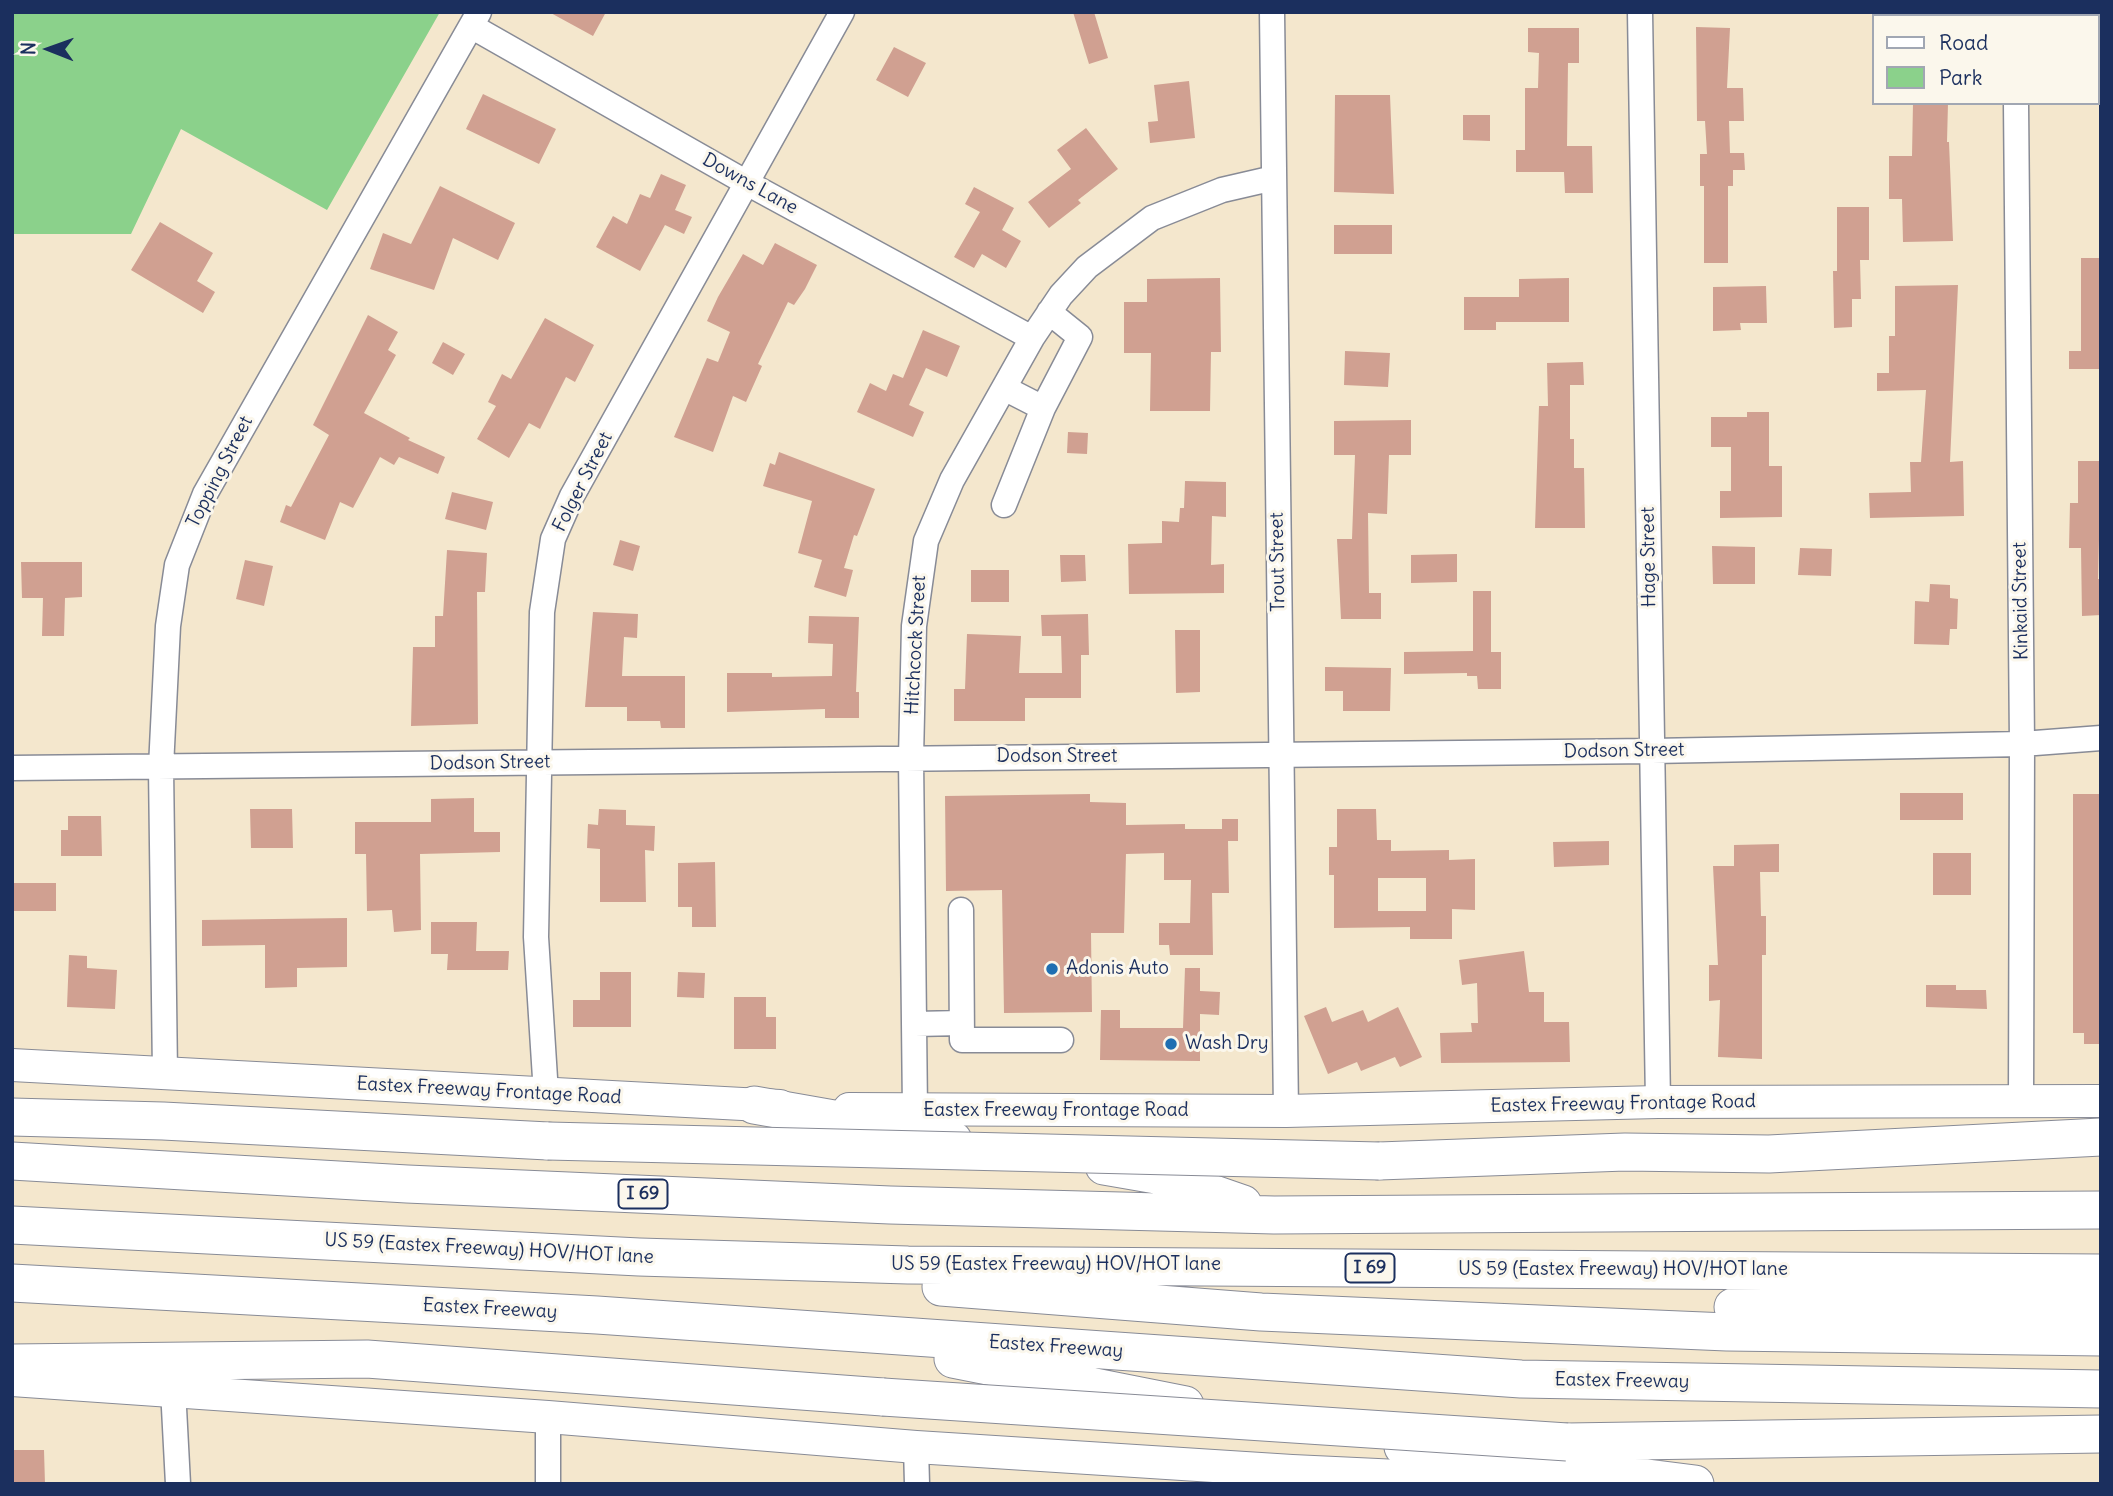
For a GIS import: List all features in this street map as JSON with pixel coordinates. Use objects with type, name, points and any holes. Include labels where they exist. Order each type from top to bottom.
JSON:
[{"type":"highway","points":[[754,1105],[1162,1176],[1274,1215]]},
{"type":"highway","points":[[12,1117],[163,1121],[548,1141],[1378,1161],[1625,1152],[1769,1154],[2101,1137]]},
{"type":"highway","name":"I 69","points":[[12,1161],[421,1184],[877,1205],[1274,1215],[2101,1210]]},
{"type":"highway","name":"US 59 (Eastex Freeway) HOV/HOT lane","points":[[12,1225],[639,1256],[908,1265],[2101,1273]]},
{"type":"highway","points":[[639,1256],[972,1289],[1261,1312],[1753,1332],[2101,1337]]},
{"type":"highway","points":[[908,1265],[2101,1310]]},
{"type":"highway","name":"Eastex Freeway","points":[[12,1283],[798,1329],[1521,1379],[2101,1389]]},
{"type":"highway","points":[[972,1289],[1214,1293],[1566,1305],[2101,1296]]},
{"type":"highway","points":[[798,1329],[1395,1446],[1695,1484]]},
{"type":"highway","points":[[12,1363],[367,1359],[883,1397],[1567,1442],[2101,1434]]},
{"type":"main road","name":"Eastex Freeway Frontage Road","points":[[12,1065],[754,1105],[915,1111],[1286,1111],[1658,1102],[2021,1099],[2101,1101]]},
{"type":"main road","points":[[12,1380],[173,1389],[548,1417],[1292,1477],[1569,1484]]},
{"type":"street","name":"Folger Street","points":[[546,1094],[536,937],[542,612],[553,540],[572,496],[842,12]]},
{"type":"street","name":"Trout Street","points":[[1272,12],[1286,1111]]},
{"type":"street","name":"Hage Street","points":[[1640,12],[1658,1102]]},
{"type":"street","name":"Downs Lane","points":[[475,19],[747,183],[1032,338]]},
{"type":"street","name":"Topping Street","points":[[165,1074],[161,767],[171,604],[177,565],[189,529],[238,434],[475,19]]},
{"type":"street","name":"Kinkaid Street","points":[[2016,105],[2022,744],[2021,1099]]},
{"type":"street","name":"Hitchcock Street","points":[[915,1111],[911,758],[914,626],[926,541],[952,480],[1032,338],[1049,312],[1087,267],[1152,218],[1222,190],[1274,178]]},
{"type":"street","points":[[1004,505],[1043,408],[1080,337],[1049,312]]},
{"type":"street","points":[[1004,388],[1043,408]]},
{"type":"street","name":"Dodson Street","points":[[12,768],[1652,751],[2022,744],[2101,738]]},
{"type":"street","points":[[961,910],[962,1040],[1061,1040]]},
{"type":"street","points":[[915,1024],[961,1023]]},
{"type":"street","points":[[173,1389],[177,1484]]},
{"type":"street","points":[[548,1417],[548,1484]]},
{"type":"street","points":[[916,1447],[917,1484]]},
{"type":"green space","points":[[12,12],[440,12],[327,210],[181,129],[131,234],[12,234]]},
{"type":"building","points":[[549,12],[606,12],[593,36]]},
{"type":"building","points":[[1073,12],[1094,12],[1108,58],[1089,64]]},
{"type":"building","points":[[1696,27],[1730,28],[1727,88],[1743,88],[1744,121],[1729,121],[1730,153],[1744,153],[1745,170],[1733,170],[1733,186],[1728,186],[1728,263],[1704,263],[1704,186],[1700,186],[1700,154],[1707,154],[1705,121],[1697,121]]},
{"type":"building","points":[[1528,28],[1579,28],[1579,63],[1568,63],[1567,146],[1592,146],[1593,193],[1565,193],[1564,172],[1516,172],[1516,150],[1525,150],[1525,88],[1538,88],[1539,53],[1528,52]]},
{"type":"building","points":[[894,47],[926,63],[908,97],[876,80]]},
{"type":"building","points":[[1189,81],[1195,138],[1150,143],[1148,122],[1158,121],[1154,85]]},
{"type":"building","points":[[483,94],[556,129],[539,164],[466,129]]},
{"type":"building","points":[[1335,95],[1390,95],[1394,194],[1334,192]]},
{"type":"building","points":[[1913,105],[1948,105],[1947,142],[1953,241],[1903,242],[1902,199],[1889,199],[1889,156],[1912,156]]},
{"type":"building","points":[[1463,115],[1490,115],[1490,141],[1463,140]]},
{"type":"building","points":[[1086,128],[1118,169],[1078,200],[1081,203],[1049,228],[1028,202],[1071,169],[1057,150]]},
{"type":"building","points":[[661,174],[686,185],[675,210],[692,217],[684,234],[665,225],[640,271],[596,247],[613,216],[627,224],[640,194],[650,198]]},
{"type":"building","points":[[440,186],[515,223],[498,260],[453,238],[434,290],[370,269],[383,233],[411,244]]},
{"type":"building","points":[[974,187],[1014,208],[1002,230],[1021,241],[1006,268],[982,254],[974,268],[954,257],[980,212],[965,204]]},
{"type":"building","points":[[1837,207],[1869,207],[1869,260],[1860,260],[1861,299],[1852,299],[1852,327],[1834,328],[1833,271],[1837,271]]},
{"type":"building","points":[[160,222],[213,253],[197,281],[215,292],[203,313],[131,270]]},
{"type":"building","points":[[1334,225],[1392,225],[1392,254],[1334,254]]},
{"type":"building","points":[[775,243],[817,265],[805,289],[794,305],[788,302],[758,364],[762,366],[746,402],[733,396],[713,452],[674,437],[707,358],[718,362],[730,332],[707,321],[718,297],[743,254],[763,265]]},
{"type":"building","points":[[2081,258],[2101,258],[2101,369],[2069,369],[2069,351],[2081,351]]},
{"type":"building","points":[[1220,278],[1221,352],[1211,352],[1210,411],[1150,411],[1151,353],[1124,353],[1124,302],[1147,302],[1147,279]]},
{"type":"building","points":[[1569,278],[1569,322],[1496,322],[1496,330],[1464,330],[1464,297],[1519,297],[1519,279]]},
{"type":"building","points":[[1958,285],[1950,462],[1963,461],[1964,516],[1870,518],[1869,493],[1911,492],[1910,462],[1921,462],[1926,390],[1877,391],[1877,373],[1889,373],[1889,336],[1895,336],[1895,286]]},
{"type":"building","points":[[1766,286],[1767,323],[1740,323],[1741,330],[1713,331],[1713,287]]},
{"type":"building","points":[[368,315],[398,332],[388,350],[396,355],[364,413],[410,438],[408,440],[445,457],[438,474],[399,457],[394,465],[380,457],[353,508],[340,502],[325,540],[280,522],[286,505],[291,507],[329,435],[313,425]]},
{"type":"building","points":[[545,318],[594,345],[575,382],[566,377],[540,429],[529,423],[509,458],[477,439],[496,406],[488,402],[502,374],[511,379]]},
{"type":"building","points":[[923,330],[960,346],[947,377],[926,368],[909,405],[924,412],[913,437],[857,412],[870,383],[886,391],[893,374],[903,378]]},
{"type":"building","points":[[443,342],[465,354],[453,375],[432,363]]},
{"type":"building","points":[[1345,351],[1390,353],[1388,387],[1344,385]]},
{"type":"building","points":[[1583,362],[1584,385],[1570,385],[1570,439],[1574,439],[1574,468],[1584,468],[1585,528],[1535,528],[1539,406],[1548,406],[1547,363]]},
{"type":"building","points":[[1747,412],[1769,412],[1769,466],[1782,466],[1782,517],[1720,518],[1720,491],[1731,491],[1731,447],[1711,447],[1711,417],[1747,417]]},
{"type":"building","points":[[1411,420],[1411,455],[1389,455],[1387,514],[1368,513],[1369,593],[1381,593],[1381,619],[1341,619],[1337,539],[1352,539],[1355,455],[1334,455],[1334,421]]},
{"type":"building","points":[[1068,432],[1088,433],[1087,454],[1067,453]]},
{"type":"building","points":[[779,452],[875,489],[857,536],[854,535],[844,568],[853,570],[846,597],[814,587],[822,560],[798,553],[812,501],[763,486],[770,463],[775,465]]},
{"type":"building","points":[[2078,461],[2101,461],[2098,579],[2101,579],[2101,615],[2082,616],[2081,548],[2069,548],[2070,503],[2078,503]]},
{"type":"building","points":[[1185,481],[1226,482],[1226,517],[1212,516],[1211,565],[1224,564],[1224,593],[1129,594],[1128,544],[1162,543],[1162,521],[1179,522],[1180,508],[1184,508]]},
{"type":"building","points":[[452,492],[493,502],[486,530],[445,519]]},
{"type":"building","points":[[620,540],[640,546],[633,571],[613,565]]},
{"type":"building","points":[[1712,546],[1755,547],[1755,584],[1713,584]]},
{"type":"building","points":[[1800,548],[1832,549],[1831,576],[1798,575]]},
{"type":"building","points":[[447,550],[487,553],[485,592],[477,592],[478,724],[411,726],[413,647],[435,647],[435,616],[443,616]]},
{"type":"building","points":[[1457,554],[1457,582],[1411,583],[1411,555]]},
{"type":"building","points":[[1060,555],[1085,555],[1086,581],[1061,582]]},
{"type":"building","points":[[245,560],[273,566],[264,606],[236,599]]},
{"type":"building","points":[[21,562],[82,562],[82,597],[65,598],[64,636],[42,636],[43,598],[22,598]]},
{"type":"building","points":[[971,570],[1009,570],[1009,602],[971,602]]},
{"type":"building","points":[[1930,584],[1950,585],[1950,598],[1958,599],[1957,629],[1950,629],[1949,645],[1914,644],[1915,601],[1929,602]]},
{"type":"building","points":[[1473,591],[1491,591],[1491,652],[1501,652],[1501,689],[1478,689],[1477,676],[1467,676],[1467,673],[1404,674],[1404,652],[1473,651]]},
{"type":"building","points":[[593,612],[638,614],[637,638],[624,637],[622,676],[685,676],[685,728],[661,728],[660,721],[627,721],[627,707],[585,707]]},
{"type":"building","points":[[1088,614],[1089,655],[1081,655],[1081,698],[1025,698],[1025,721],[954,721],[954,689],[965,689],[967,634],[1021,636],[1019,673],[1062,673],[1061,636],[1042,636],[1041,615]]},
{"type":"building","points":[[809,616],[859,617],[856,692],[859,692],[859,718],[825,718],[825,709],[727,712],[727,673],[772,673],[772,677],[832,676],[833,644],[808,643]]},
{"type":"building","points":[[1175,630],[1200,630],[1200,692],[1176,693]]},
{"type":"building","points":[[1325,667],[1391,668],[1390,711],[1343,711],[1343,691],[1325,691]]},
{"type":"building","points":[[1900,793],[1963,793],[1963,820],[1900,820]]},
{"type":"building","points":[[1090,794],[1090,802],[1126,803],[1126,825],[1185,824],[1185,829],[1222,829],[1222,819],[1238,819],[1238,841],[1228,841],[1229,893],[1212,893],[1213,955],[1170,955],[1169,945],[1159,945],[1159,923],[1190,923],[1191,880],[1164,880],[1164,853],[1126,854],[1124,933],[1091,933],[1092,1012],[1004,1013],[1002,890],[946,891],[945,796]]},
{"type":"building","points":[[2073,794],[2101,794],[2101,1044],[2084,1044],[2084,1033],[2073,1033]]},
{"type":"building","points":[[474,798],[474,832],[500,832],[500,852],[420,854],[421,930],[394,932],[392,910],[367,911],[366,854],[355,854],[355,822],[431,822],[431,799]]},
{"type":"building","points":[[250,809],[292,809],[293,848],[251,848]]},
{"type":"building","points":[[599,809],[626,810],[626,825],[655,826],[654,851],[645,850],[646,902],[600,902],[600,849],[587,848],[588,824],[598,825]]},
{"type":"building","points":[[1337,809],[1376,809],[1377,840],[1391,840],[1391,851],[1449,850],[1449,860],[1475,859],[1475,910],[1452,909],[1452,939],[1410,939],[1410,927],[1334,928],[1334,875],[1329,875],[1329,847],[1337,847]],"holes":[[[1378,878],[1426,878],[1426,911],[1378,911]]]},
{"type":"building","points":[[68,816],[101,816],[102,856],[61,856],[61,830],[68,830]]},
{"type":"building","points":[[1609,841],[1609,865],[1554,867],[1553,842]]},
{"type":"building","points":[[1779,844],[1779,872],[1760,872],[1761,916],[1766,916],[1766,955],[1762,955],[1762,1059],[1718,1057],[1720,1000],[1709,1001],[1709,965],[1718,965],[1713,866],[1734,866],[1734,845]]},
{"type":"building","points":[[1933,853],[1971,853],[1971,895],[1933,895]]},
{"type":"building","points":[[715,862],[716,927],[692,927],[692,907],[678,907],[678,863]]},
{"type":"building","points":[[12,883],[56,883],[56,911],[12,911]]},
{"type":"building","points":[[347,918],[347,967],[297,968],[297,987],[265,988],[265,945],[202,946],[202,920]]},
{"type":"building","points":[[431,922],[477,922],[476,951],[509,951],[508,970],[447,970],[448,954],[431,954]]},
{"type":"building","points":[[1524,951],[1529,992],[1544,992],[1544,1022],[1569,1022],[1570,1062],[1441,1063],[1440,1033],[1472,1032],[1471,1023],[1478,1023],[1477,983],[1462,985],[1459,960]]},
{"type":"building","points":[[69,955],[87,956],[87,968],[117,970],[115,1009],[67,1007]]},
{"type":"building","points":[[1185,968],[1200,968],[1200,991],[1220,992],[1219,1015],[1200,1014],[1200,1061],[1100,1060],[1101,1010],[1120,1010],[1120,1028],[1183,1028]]},
{"type":"building","points":[[600,972],[631,972],[631,1027],[573,1027],[573,1000],[600,1000]]},
{"type":"building","points":[[678,972],[705,973],[704,998],[677,997]]},
{"type":"building","points":[[1926,985],[1956,985],[1956,990],[1986,990],[1987,1009],[1926,1007]]},
{"type":"building","points":[[734,997],[766,997],[766,1017],[776,1017],[776,1049],[734,1049]]},
{"type":"building","points":[[1326,1007],[1332,1022],[1363,1010],[1368,1022],[1398,1007],[1422,1057],[1400,1067],[1395,1057],[1361,1071],[1357,1062],[1328,1074],[1304,1016]]},
{"type":"building","points":[[12,1450],[44,1450],[45,1484],[12,1484]]},
{"type":"place","name":"Adonis Auto","points":[[1052,969]]},
{"type":"place","name":"Wash Dry","points":[[1171,1044]]}]
